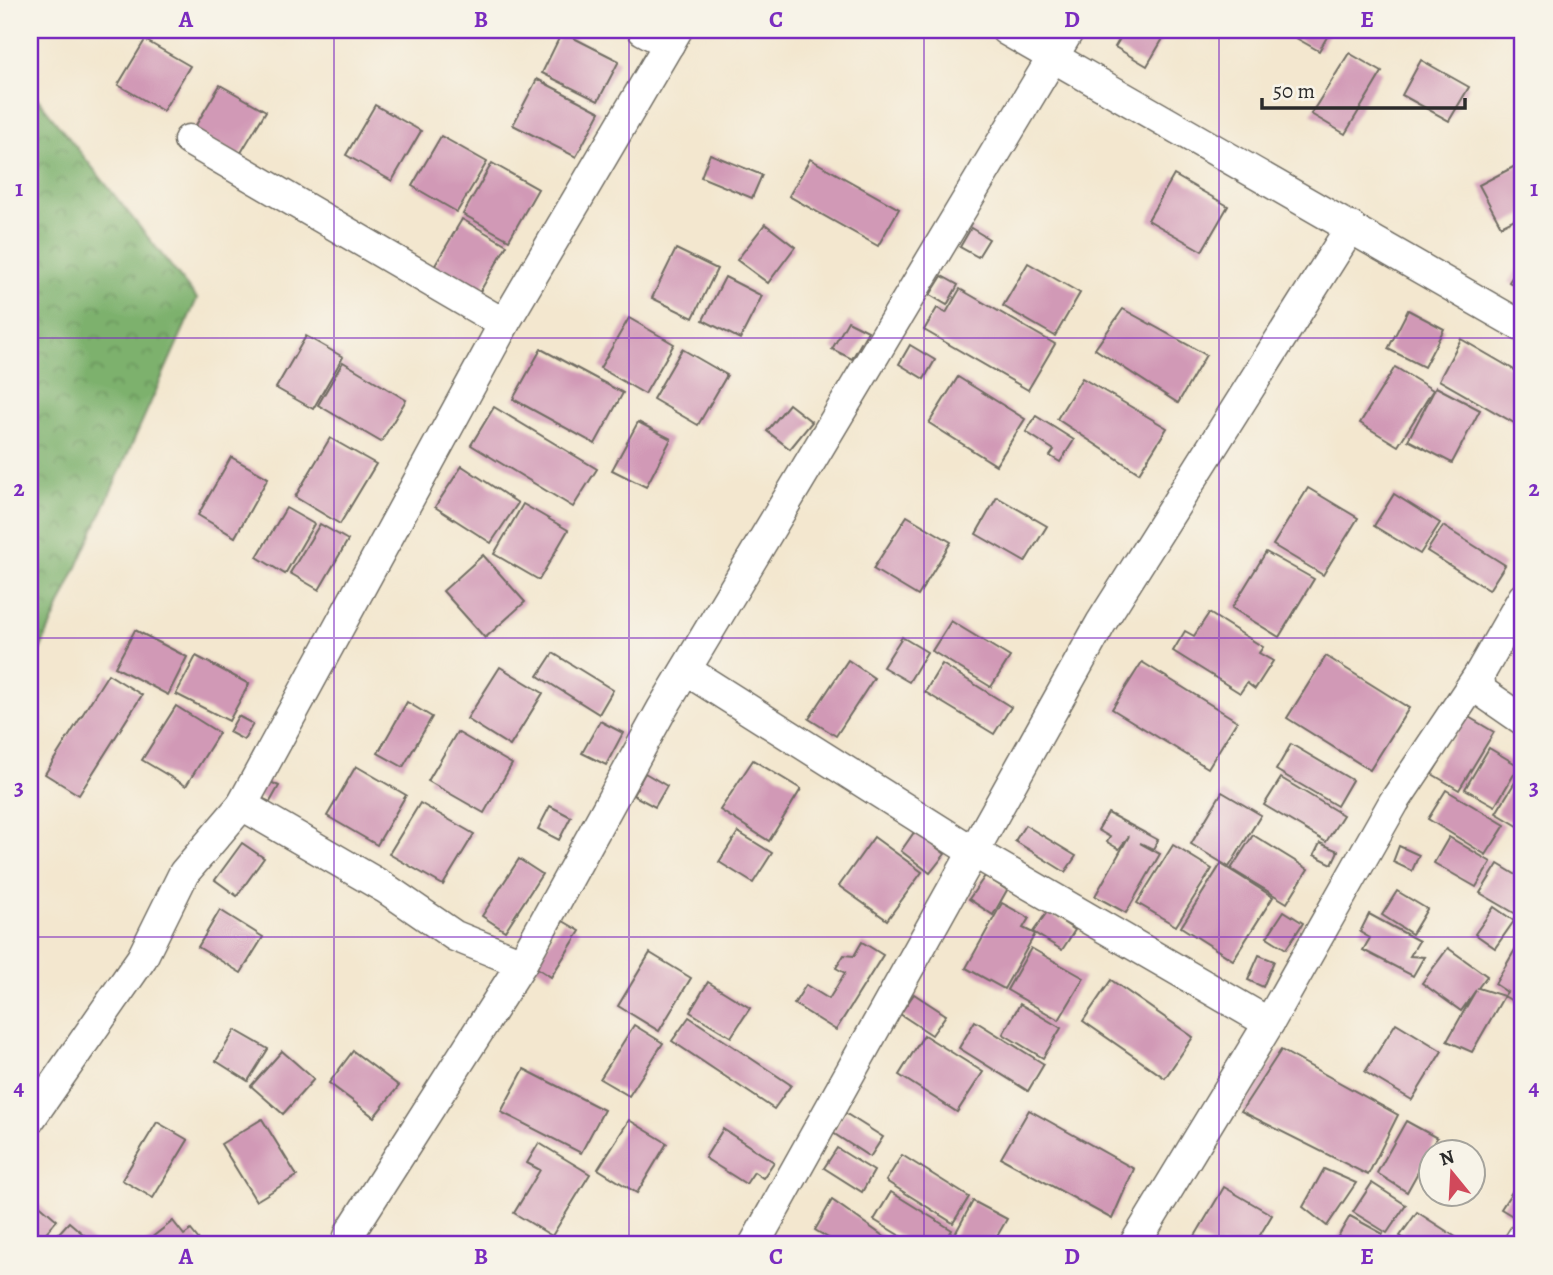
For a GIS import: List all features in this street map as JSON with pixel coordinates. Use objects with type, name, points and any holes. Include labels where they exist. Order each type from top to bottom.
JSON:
[{"type":"street","points":[[30,1119],[142,958],[184,873],[242,805],[504,324],[673,37],[643,30]]},
{"type":"street","points":[[1006,30],[1523,327]]},
{"type":"street","points":[[346,1245],[351,1231],[522,962],[686,670],[1069,30]]},
{"type":"street","points":[[189,140],[504,324]]},
{"type":"street","points":[[754,1245],[1101,623],[1351,227]]},
{"type":"street","points":[[1134,1245],[1269,1023],[1394,802],[1479,675],[1523,598]]},
{"type":"street","points":[[686,670],[972,851],[1269,1023]]},
{"type":"street","points":[[1479,675],[1481,691],[1523,720]]},
{"type":"street","points":[[242,805],[384,888],[455,936],[522,962]]},
{"type":"street","points":[[1518,1245],[1523,1237]]},
{"type":"green space","points":[[30,89],[197,299],[30,672]]},
{"type":"building","points":[[1125,30],[1168,30],[1147,66],[1115,47]]},
{"type":"building","points":[[1282,30],[1331,30],[1319,51]]},
{"type":"building","points":[[562,32],[619,61],[598,101],[542,73]]},
{"type":"building","points":[[145,40],[190,66],[163,111],[118,85]]},
{"type":"building","points":[[1349,53],[1382,72],[1345,134],[1311,114]]},
{"type":"building","points":[[1421,60],[1469,87],[1449,121],[1402,95]]},
{"type":"building","points":[[537,79],[600,112],[576,157],[513,125]]},
{"type":"building","points":[[220,85],[266,111],[239,156],[193,130]]},
{"type":"building","points":[[375,105],[421,131],[392,181],[346,155]]},
{"type":"building","points":[[441,136],[487,162],[457,212],[412,186]]},
{"type":"building","points":[[710,154],[762,175],[752,198],[701,177]]},
{"type":"building","points":[[810,159],[899,209],[878,246],[789,196]]},
{"type":"building","points":[[492,163],[538,189],[509,240],[463,214]]},
{"type":"building","points":[[1519,164],[1523,167],[1523,215],[1501,226],[1479,185]]},
{"type":"building","points":[[1174,175],[1228,206],[1202,251],[1148,220]]},
{"type":"building","points":[[462,219],[507,245],[478,295],[433,269]]},
{"type":"building","points":[[765,224],[795,247],[768,283],[737,260]]},
{"type":"building","points":[[971,228],[989,239],[978,257],[960,247]]},
{"type":"building","points":[[676,249],[717,269],[693,318],[652,298]]},
{"type":"building","points":[[1028,263],[1080,293],[1055,336],[1003,306]]},
{"type":"building","points":[[1520,265],[1523,267],[1523,292],[1509,282]]},
{"type":"building","points":[[942,276],[958,285],[947,305],[930,295]]},
{"type":"building","points":[[725,277],[762,296],[740,339],[703,320]]},
{"type":"building","points":[[960,289],[1055,344],[1028,390],[924,330],[937,308],[946,313]]},
{"type":"building","points":[[1123,309],[1206,355],[1178,403],[1095,349]]},
{"type":"building","points":[[1408,310],[1444,329],[1424,367],[1388,349]]},
{"type":"building","points":[[629,318],[674,344],[645,394],[600,368]]},
{"type":"building","points":[[848,321],[868,331],[852,359],[832,349]]},
{"type":"building","points":[[306,336],[343,357],[313,409],[276,388]]},
{"type":"building","points":[[1461,339],[1523,375],[1523,428],[1439,380]]},
{"type":"building","points":[[910,345],[935,360],[924,379],[899,364]]},
{"type":"building","points":[[541,349],[623,393],[595,444],[513,399]]},
{"type":"building","points":[[682,349],[727,375],[698,425],[653,399]]},
{"type":"building","points":[[343,362],[406,400],[381,442],[318,405]]},
{"type":"building","points":[[1395,367],[1433,390],[1398,446],[1360,423]]},
{"type":"building","points":[[958,377],[1025,419],[996,465],[929,423]]},
{"type":"building","points":[[1082,378],[1167,428],[1139,473],[1057,419]]},
{"type":"building","points":[[1436,387],[1480,410],[1452,463],[1408,440]]},
{"type":"building","points":[[789,404],[812,422],[790,449],[767,431]]},
{"type":"building","points":[[494,407],[597,469],[573,507],[471,445]]},
{"type":"building","points":[[1036,416],[1074,440],[1060,462],[1050,456],[1054,450],[1026,432]]},
{"type":"building","points":[[638,422],[671,439],[646,487],[612,470]]},
{"type":"building","points":[[330,438],[376,464],[340,524],[295,497]]},
{"type":"building","points":[[231,457],[268,478],[235,537],[198,515]]},
{"type":"building","points":[[462,466],[518,503],[491,543],[435,507]]},
{"type":"building","points":[[1308,488],[1358,518],[1323,575],[1273,545]]},
{"type":"building","points":[[1394,494],[1440,523],[1420,554],[1374,526]]},
{"type":"building","points":[[997,497],[1047,526],[1025,562],[976,534]]},
{"type":"building","points":[[523,504],[568,530],[539,580],[494,554]]},
{"type":"building","points":[[286,508],[314,524],[285,574],[257,557]]},
{"type":"building","points":[[907,516],[951,542],[918,596],[873,569]]},
{"type":"building","points":[[320,524],[348,540],[319,590],[290,573]]},
{"type":"building","points":[[1443,526],[1505,565],[1489,590],[1427,551]]},
{"type":"building","points":[[1266,552],[1314,579],[1279,637],[1232,608]]},
{"type":"building","points":[[483,555],[525,602],[485,638],[443,591]]},
{"type":"building","points":[[1209,613],[1263,647],[1259,653],[1273,661],[1255,689],[1247,683],[1240,693],[1173,651],[1185,631],[1194,636]]},
{"type":"building","points":[[951,621],[1010,657],[991,687],[932,651]]},
{"type":"building","points":[[135,630],[187,657],[168,695],[115,667]]},
{"type":"building","points":[[902,637],[927,652],[909,682],[883,667]]},
{"type":"building","points":[[553,653],[613,690],[599,714],[538,676]]},
{"type":"building","points":[[196,656],[249,684],[229,721],[176,694]]},
{"type":"building","points":[[1326,656],[1409,708],[1370,770],[1287,718]]},
{"type":"building","points":[[848,660],[874,678],[836,736],[809,719]]},
{"type":"building","points":[[1142,662],[1237,721],[1208,768],[1112,709]]},
{"type":"building","points":[[942,664],[1011,707],[994,734],[925,692]]},
{"type":"building","points":[[500,667],[543,693],[510,746],[467,719]]},
{"type":"building","points":[[108,674],[142,695],[79,795],[45,774]]},
{"type":"building","points":[[407,702],[432,717],[403,767],[378,753]]},
{"type":"building","points":[[176,706],[219,733],[186,786],[142,760]]},
{"type":"building","points":[[238,716],[253,724],[244,740],[229,732]]},
{"type":"building","points":[[1467,716],[1494,732],[1459,790],[1432,774]]},
{"type":"building","points":[[600,721],[623,733],[606,765],[582,753]]},
{"type":"building","points":[[457,732],[512,764],[484,813],[428,781]]},
{"type":"building","points":[[1291,744],[1352,780],[1337,806],[1276,770]]},
{"type":"building","points":[[1489,748],[1519,766],[1495,806],[1465,789]]},
{"type":"building","points":[[753,760],[801,789],[769,841],[720,810]]},
{"type":"building","points":[[356,766],[406,795],[377,845],[327,816]]},
{"type":"building","points":[[645,773],[667,786],[655,807],[633,795]]},
{"type":"building","points":[[1520,774],[1523,776],[1523,829],[1496,813]]},
{"type":"building","points":[[1281,778],[1343,815],[1326,842],[1264,805]]},
{"type":"building","points":[[264,779],[279,786],[270,802],[255,795]]},
{"type":"building","points":[[1446,790],[1505,825],[1486,855],[1428,819]]},
{"type":"building","points":[[1222,792],[1261,815],[1229,867],[1191,844]]},
{"type":"building","points":[[420,803],[474,834],[443,885],[389,854]]},
{"type":"building","points":[[550,806],[571,817],[559,840],[538,829]]},
{"type":"building","points":[[1108,813],[1158,840],[1153,849],[1140,843],[1160,854],[1126,913],[1095,896],[1129,836],[1119,849],[1107,842],[1110,837],[1098,830]]},
{"type":"building","points":[[1025,825],[1076,856],[1065,872],[1015,841]]},
{"type":"building","points":[[915,831],[945,854],[930,873],[901,851]]},
{"type":"building","points":[[738,832],[772,853],[753,883],[719,862]]},
{"type":"building","points":[[1253,835],[1308,869],[1287,903],[1231,869]]},
{"type":"building","points":[[874,837],[922,872],[887,920],[839,886]]},
{"type":"building","points":[[1449,837],[1491,862],[1476,887],[1434,863]]},
{"type":"building","points":[[242,843],[264,858],[237,896],[215,880]]},
{"type":"building","points":[[1320,843],[1338,851],[1332,864],[1314,855]]},
{"type":"building","points":[[1173,845],[1212,869],[1176,926],[1137,903]]},
{"type":"building","points":[[1399,846],[1419,855],[1412,871],[1393,862]]},
{"type":"building","points":[[519,859],[542,874],[505,931],[482,916]]},
{"type":"building","points":[[1221,864],[1273,897],[1233,960],[1181,927]]},
{"type":"building","points":[[1498,864],[1523,879],[1523,902],[1516,914],[1480,893]]},
{"type":"building","points":[[985,876],[1007,890],[993,915],[969,899]]},
{"type":"building","points":[[1397,891],[1427,909],[1412,934],[1382,915]]},
{"type":"building","points":[[1002,903],[1029,918],[1023,928],[1035,934],[1004,989],[966,968]]},
{"type":"building","points":[[1494,907],[1514,921],[1495,948],[1475,934]]},
{"type":"building","points":[[220,910],[263,937],[241,973],[198,947]]},
{"type":"building","points":[[1284,911],[1303,923],[1286,949],[1267,937]]},
{"type":"building","points":[[1047,912],[1075,930],[1062,950],[1033,932]]},
{"type":"building","points":[[1369,914],[1419,941],[1410,956],[1424,957],[1413,976],[1363,950],[1370,938],[1360,932]]},
{"type":"building","points":[[563,921],[580,931],[551,977],[534,966]]},
{"type":"building","points":[[862,942],[883,955],[836,1030],[794,1004],[806,985],[829,999],[845,973],[836,968],[844,955],[854,956]]},
{"type":"building","points":[[1031,948],[1084,978],[1059,1020],[1007,990]]},
{"type":"building","points":[[1448,948],[1487,976],[1478,988],[1504,996],[1472,1052],[1447,1041],[1476,990],[1461,1011],[1422,983]]},
{"type":"building","points":[[1516,948],[1523,953],[1523,1007],[1504,996],[1507,992],[1495,984]]},
{"type":"building","points":[[650,953],[691,978],[659,1031],[618,1006]]},
{"type":"building","points":[[1259,955],[1274,961],[1263,987],[1248,980]]},
{"type":"building","points":[[1111,980],[1193,1037],[1165,1078],[1083,1021]]},
{"type":"building","points":[[708,982],[750,1008],[731,1037],[690,1012]]},
{"type":"building","points":[[914,994],[946,1015],[932,1035],[900,1014]]},
{"type":"building","points":[[1020,1004],[1061,1028],[1043,1058],[1003,1034]]},
{"type":"building","points":[[689,1017],[791,1085],[774,1109],[672,1041]]},
{"type":"building","points":[[975,1021],[1044,1064],[1028,1091],[959,1048]]},
{"type":"building","points":[[1396,1023],[1442,1051],[1412,1100],[1365,1072]]},
{"type":"building","points":[[634,1025],[663,1043],[629,1096],[600,1079]]},
{"type":"building","points":[[235,1030],[268,1049],[248,1081],[216,1061]]},
{"type":"building","points":[[924,1035],[983,1072],[957,1112],[899,1075]]},
{"type":"building","points":[[1281,1050],[1398,1115],[1368,1175],[1241,1111]]},
{"type":"building","points":[[282,1051],[314,1079],[283,1114],[251,1086]]},
{"type":"building","points":[[353,1051],[399,1086],[374,1117],[329,1083]]},
{"type":"building","points":[[524,1069],[604,1110],[581,1153],[501,1112]]},
{"type":"building","points":[[1029,1110],[1134,1169],[1112,1219],[1001,1158]]},
{"type":"building","points":[[845,1113],[883,1137],[870,1157],[833,1133]]},
{"type":"building","points":[[262,1119],[297,1176],[256,1201],[221,1144]]},
{"type":"building","points":[[629,1120],[667,1143],[637,1193],[598,1169]]},
{"type":"building","points":[[1406,1121],[1437,1138],[1416,1138],[1416,1176],[1407,1192],[1377,1173]]},
{"type":"building","points":[[157,1122],[188,1140],[153,1198],[122,1180]]},
{"type":"building","points":[[723,1129],[774,1162],[763,1178],[754,1172],[746,1184],[705,1158]]},
{"type":"building","points":[[539,1143],[590,1174],[552,1236],[514,1213],[540,1170],[527,1163]]},
{"type":"building","points":[[837,1148],[874,1171],[862,1192],[824,1168]]},
{"type":"building","points":[[902,1155],[969,1197],[953,1223],[886,1181]]},
{"type":"building","points":[[1324,1169],[1356,1183],[1327,1226],[1303,1207]]},
{"type":"building","points":[[1519,1181],[1523,1184],[1521,1221],[1501,1209]]},
{"type":"building","points":[[1372,1183],[1406,1205],[1387,1233],[1353,1212]]},
{"type":"building","points":[[1224,1187],[1272,1215],[1254,1245],[1212,1245],[1195,1236]]},
{"type":"building","points":[[891,1192],[952,1230],[943,1245],[915,1245],[874,1220]]},
{"type":"building","points":[[832,1200],[886,1238],[881,1245],[840,1245],[815,1230]]},
{"type":"building","points":[[973,1201],[1007,1219],[992,1245],[949,1245]]},
{"type":"building","points":[[36,1202],[57,1220],[36,1244],[30,1240],[30,1209]]},
{"type":"building","points":[[1417,1212],[1468,1245],[1414,1245],[1400,1236]]},
{"type":"building","points":[[1350,1216],[1383,1234],[1377,1245],[1333,1245]]},
{"type":"building","points":[[173,1221],[184,1235],[191,1230],[203,1245],[142,1245]]},
{"type":"building","points":[[69,1222],[96,1245],[48,1245]]}]
